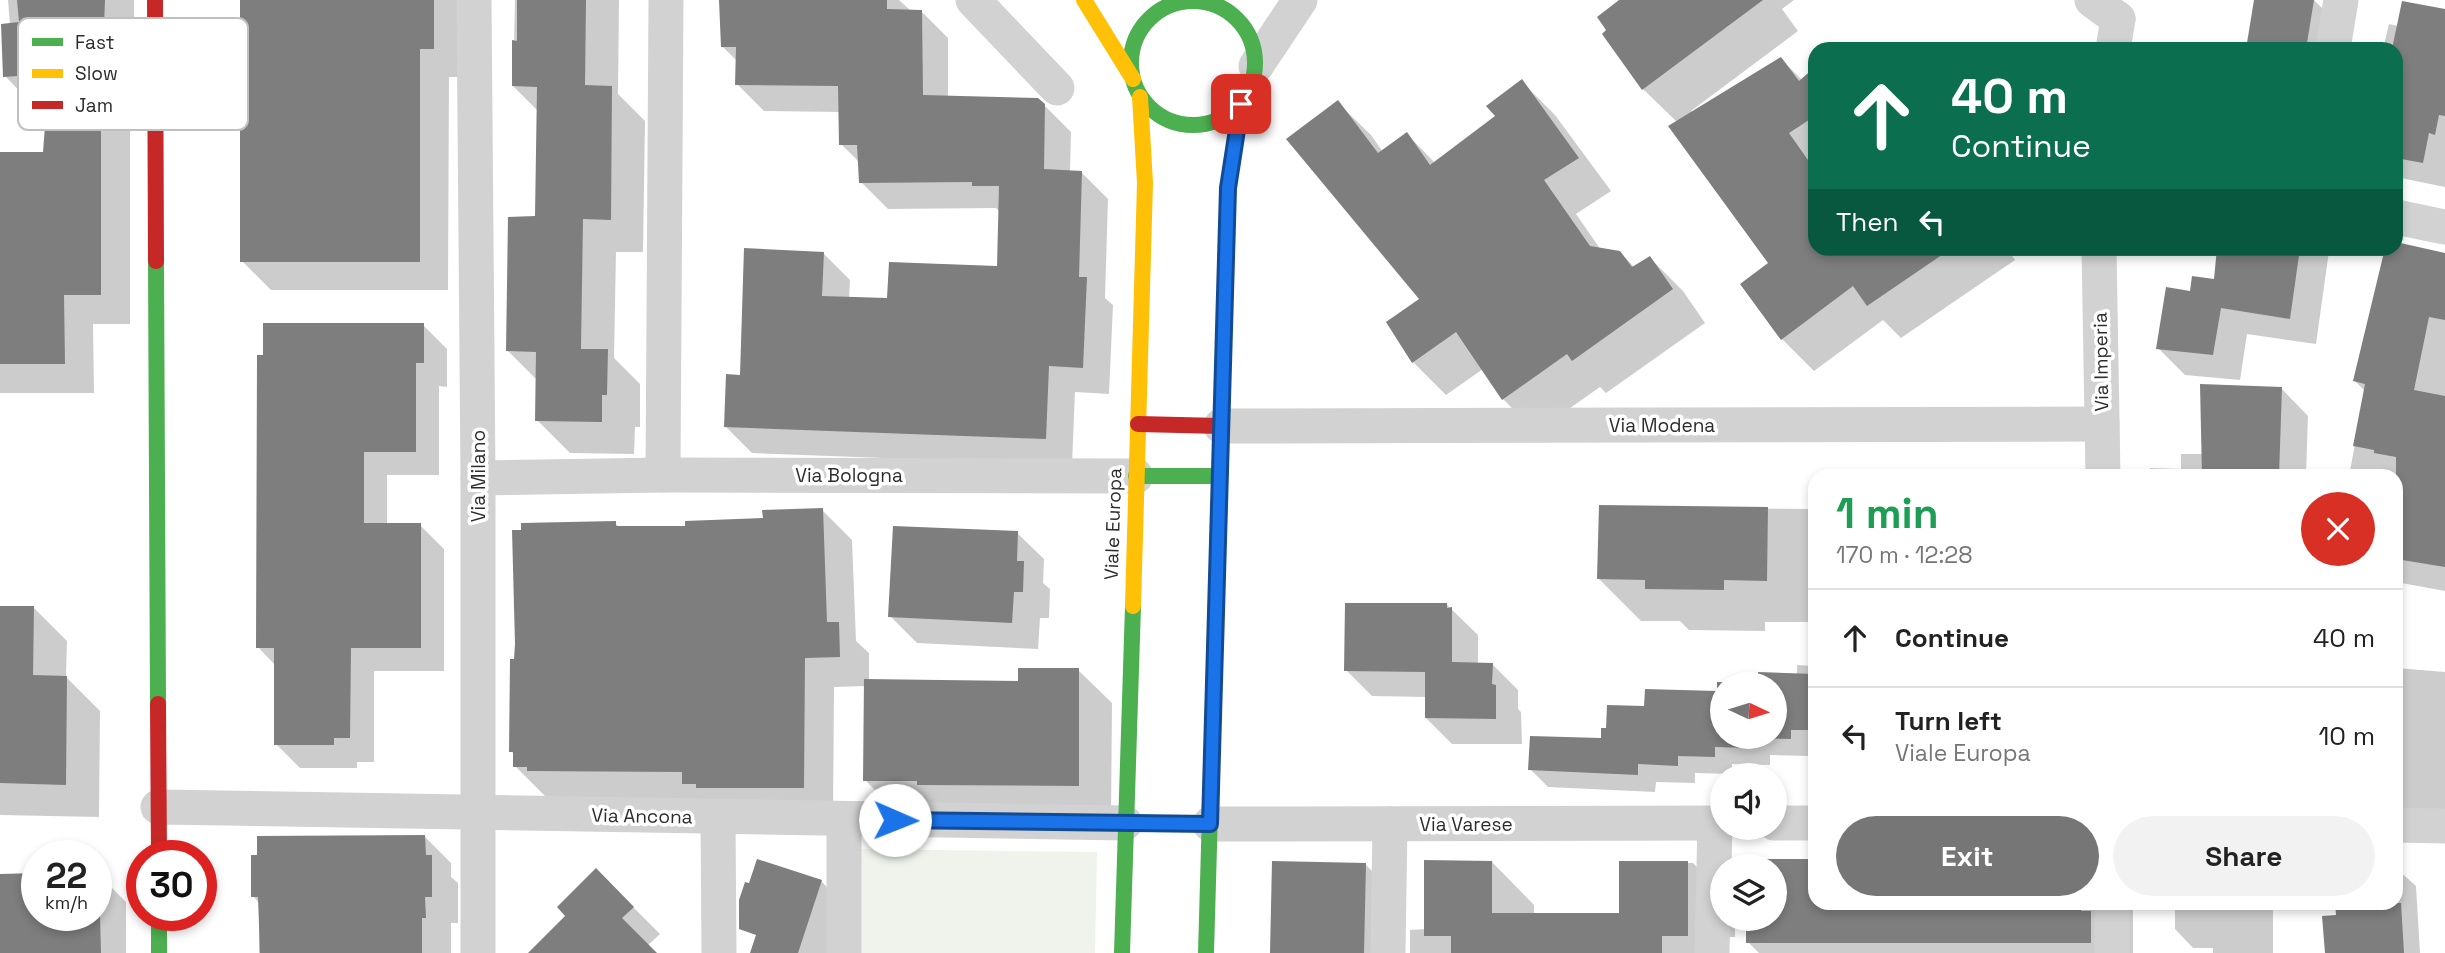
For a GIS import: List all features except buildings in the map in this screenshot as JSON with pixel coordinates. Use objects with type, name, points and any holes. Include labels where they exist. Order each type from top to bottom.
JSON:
[{"type":"street","points":[[155,0],[155,18]]},
{"type":"street","name":"Via Milano","points":[[474,0],[478,953]]},
{"type":"street","points":[[663,475],[666,0]]},
{"type":"street","points":[[973,0],[1058,88]]},
{"type":"street","points":[[1084,0],[1133,79],[1140,97],[1153,111],[1170,121],[1189,126],[1208,124],[1226,117],[1241,104],[1252,86],[1256,66],[1254,46],[1246,28],[1233,14],[1216,4],[1197,0],[1177,2],[1159,10],[1145,23],[1135,40],[1131,59],[1133,79]]},
{"type":"street","points":[[1256,66],[1300,0]]},
{"type":"street","points":[[2334,42],[2341,0]]},
{"type":"street","name":"Viale Europa","points":[[1122,953],[1145,183],[1140,97]]},
{"type":"street","points":[[1206,953],[1228,188],[1241,104]]},
{"type":"street","points":[[155,130],[159,840]]},
{"type":"street","points":[[2403,219],[2445,228]]},
{"type":"street","name":"Via Imperia","points":[[2099,256],[2104,469]]},
{"type":"street","points":[[1138,424],[1221,426]]},
{"type":"street","name":"Via Modena","points":[[1221,426],[2102,424]]},
{"type":"street","name":"Via Bologna","points":[[478,478],[663,475],[1220,476]]},
{"type":"street","name":"Via Ancona","points":[[158,807],[1125,823]]},
{"type":"street","points":[[718,818],[719,953]]},
{"type":"street","points":[[844,819],[844,953]]},
{"type":"street","points":[[1125,823],[1210,824]]},
{"type":"street","name":"Via Varese","points":[[1210,824],[1710,823]]},
{"type":"street","points":[[1787,823],[1808,823]]},
{"type":"street","points":[[1388,953],[1390,824]]},
{"type":"street","points":[[2403,825],[2445,826]]},
{"type":"street","points":[[1712,953],[1717,840]]},
{"type":"street","points":[[2112,910],[2112,953]]},
{"type":"street","points":[[159,931],[159,953]]},
{"type":"shaded area","points":[[851,849],[1097,852],[1095,953],[851,953]]},
{"type":"traffic: fast","points":[[1193,1],[1217,5],[1237,19],[1251,39],[1255,63],[1251,87],[1237,107],[1217,121],[1193,125],[1169,121],[1149,107],[1135,87],[1131,63],[1135,39],[1149,19],[1169,5],[1193,1]]},
{"type":"traffic: fast","points":[[156,261],[158,704]]},
{"type":"traffic: fast","points":[[1136,476],[1220,476]]},
{"type":"traffic: fast","points":[[1206,953],[1216,600]]},
{"type":"traffic: fast","points":[[1122,953],[1133,606]]},
{"type":"traffic: fast","points":[[1125,823],[1210,824]]},
{"type":"traffic: fast","points":[[159,931],[159,953]]},
{"type":"traffic: slow","points":[[1084,0],[1133,79]]},
{"type":"traffic: slow","points":[[1133,606],[1145,183],[1140,97]]},
{"type":"traffic: slow","points":[[1216,600],[1228,188],[1241,104]]},
{"type":"traffic: jam","points":[[155,0],[155,18]]},
{"type":"traffic: jam","points":[[155,130],[156,261]]},
{"type":"traffic: jam","points":[[1138,424],[1221,426]]},
{"type":"traffic: jam","points":[[158,704],[159,840]]},
{"type":"route","points":[[895,820],[1210,824],[1228,188],[1241,104]]}]
